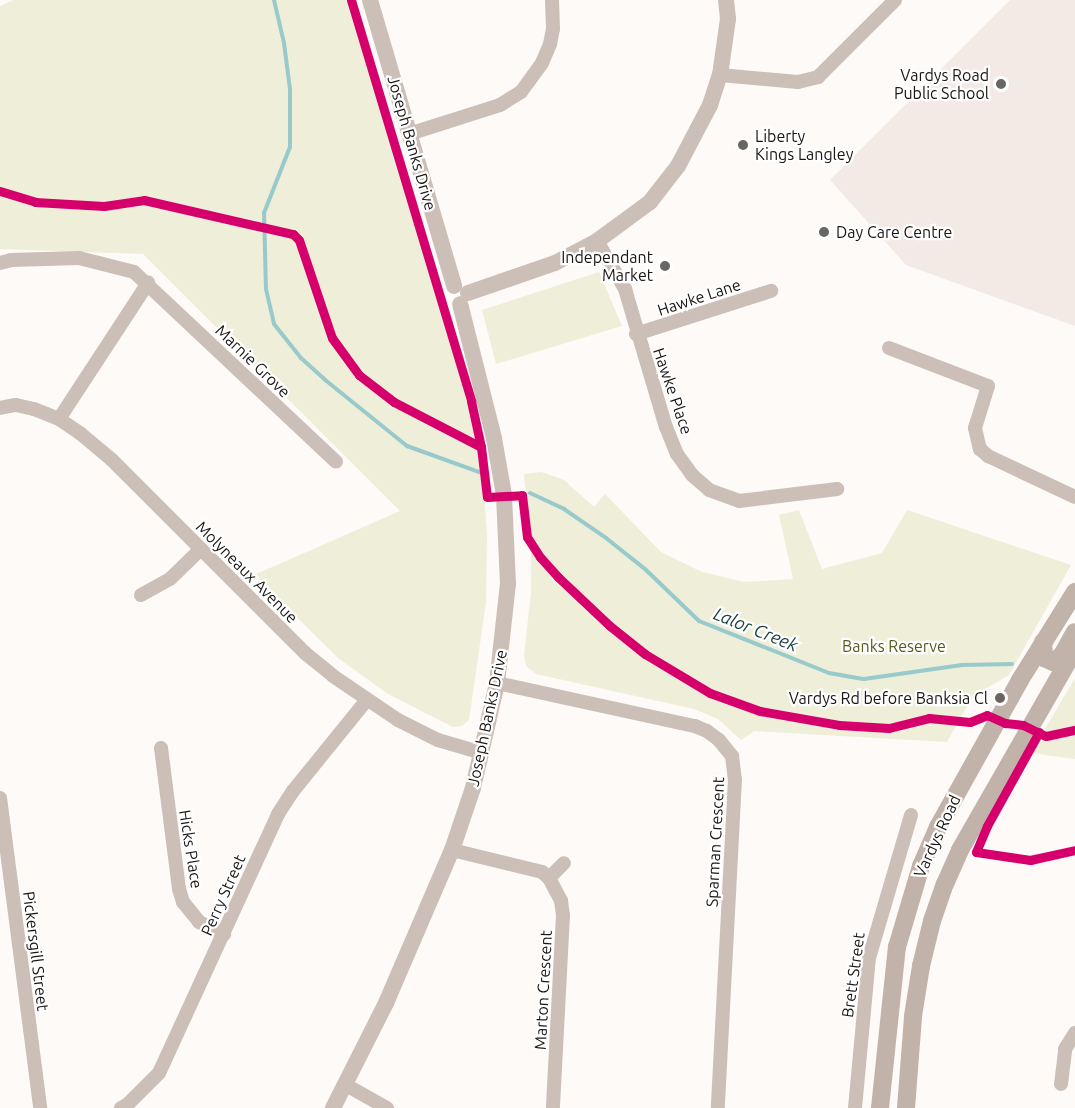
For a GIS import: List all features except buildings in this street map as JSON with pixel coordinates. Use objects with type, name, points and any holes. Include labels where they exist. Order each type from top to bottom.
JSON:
[{"type":"main road","name":"Vardys Road","points":[[880,1108],[894,968],[912,889],[938,827],[1043,642],[1075,592]]},
{"type":"main road","points":[[1043,642],[1044,658],[1053,662],[1062,655],[1075,633]]},
{"type":"main road","name":"Vardys Road","points":[[906,1108],[913,1016],[921,966],[932,921],[945,884],[960,850],[1075,649]]},
{"type":"street","name":"Joseph Banks Drive","points":[[333,1108],[400,971],[452,850],[482,753],[497,683],[508,584],[504,495],[495,438],[460,294],[409,134],[370,0]]},
{"type":"street","points":[[409,134],[486,111],[521,92],[542,63],[550,44],[553,29],[552,0]]},
{"type":"street","points":[[460,294],[555,263],[597,241],[650,202],[678,166],[697,133],[720,75],[728,20],[726,0]]},
{"type":"street","points":[[720,75],[798,82],[818,77],[895,0]]},
{"type":"street","name":"Hawke Place","points":[[597,241],[625,289],[636,334],[666,427],[677,454],[692,475],[709,490],[739,501],[837,489]]},
{"type":"street","name":"Marnie Grove","points":[[0,263],[10,260],[79,258],[134,272],[336,462]]},
{"type":"street","points":[[59,419],[148,283]]},
{"type":"street","name":"Hawke Lane","points":[[636,334],[771,291]]},
{"type":"street","points":[[890,348],[988,386],[975,428],[980,449],[988,456],[1075,497]]},
{"type":"street","name":"Molyneaux Avenue","points":[[0,408],[15,405],[33,408],[59,419],[112,460],[305,653],[366,701],[438,740],[482,753]]},
{"type":"street","points":[[141,595],[170,579],[201,549]]},
{"type":"street","name":"Sparman Crescent","points":[[497,683],[695,726],[707,731],[732,756],[735,779],[718,1108]]},
{"type":"street","name":"Perry Street","points":[[121,1108],[127,1105],[159,1073],[278,814],[292,791],[366,701]]},
{"type":"street","name":"Hicks Place","points":[[161,748],[179,889],[183,902],[199,922],[224,934]]},
{"type":"street","name":"Pickersgill Street","points":[[0,798],[40,1108]]},
{"type":"street","name":"Brett Street","points":[[855,1108],[869,958],[911,815]]},
{"type":"street","points":[[452,850],[531,868],[549,878],[564,863]]},
{"type":"street","name":"Marton Crescent","points":[[549,878],[561,902],[563,915],[553,1108]]},
{"type":"street","points":[[1060,1084],[1065,1049],[1075,1033]]},
{"type":"street","points":[[346,1085],[387,1108]]},
{"type":"shaded area","name":"Vardys Road Public School","points":[[1010,0],[1075,0],[1075,326],[906,265],[830,180]]},
{"type":"green space","points":[[14,0],[349,0],[468,397],[482,463],[487,534],[486,602],[469,720],[462,726],[453,727],[388,694],[338,658],[254,575],[400,511],[143,254],[0,249],[0,6]]},
{"type":"green space","points":[[599,272],[622,326],[496,364],[482,310]]},
{"type":"green space","name":"Banks Reserve","points":[[542,472],[564,480],[594,507],[605,494],[661,552],[702,572],[744,582],[793,579],[779,515],[799,510],[822,569],[882,553],[907,510],[1071,565],[1009,675],[973,696],[947,742],[754,731],[741,740],[718,719],[694,709],[536,674],[526,666],[524,655],[531,592],[531,552],[524,474]]},
{"type":"green space","points":[[1075,678],[1075,759],[1031,753]]},
{"type":"waterway","points":[[274,0],[284,43],[290,89],[290,147],[264,213],[266,289],[274,324],[301,358],[407,446],[479,472]]},
{"type":"waterway","name":"Lalor Creek","points":[[530,493],[564,509],[606,538],[645,569],[699,621],[829,673],[864,679],[962,665],[1012,664]]},
{"type":"cycle path","points":[[351,0],[471,401],[481,447],[487,497],[522,495],[527,537],[540,557],[558,577],[610,626],[645,654],[710,693],[760,711],[839,725],[889,728],[929,718],[970,722],[987,715],[1005,723],[1023,725],[1046,736],[1075,730]]},
{"type":"cycle path","points":[[0,191],[35,202],[104,206],[144,200],[293,234],[299,240],[332,338],[359,375],[394,402],[481,447]]},
{"type":"cycle path","points":[[1039,732],[987,826],[976,852],[1030,860],[1075,850]]},
{"type":"place","name":"Vardys Road Public School","points":[[1001,84]]},
{"type":"place","name":"Liberty Kings Langley","points":[[743,145]]},
{"type":"place","name":"Day Care Centre","points":[[824,232]]},
{"type":"place","name":"Independant Market","points":[[665,266]]},
{"type":"place","name":"Vardys Rd before Banksia Cl","points":[[1000,698]]}]
